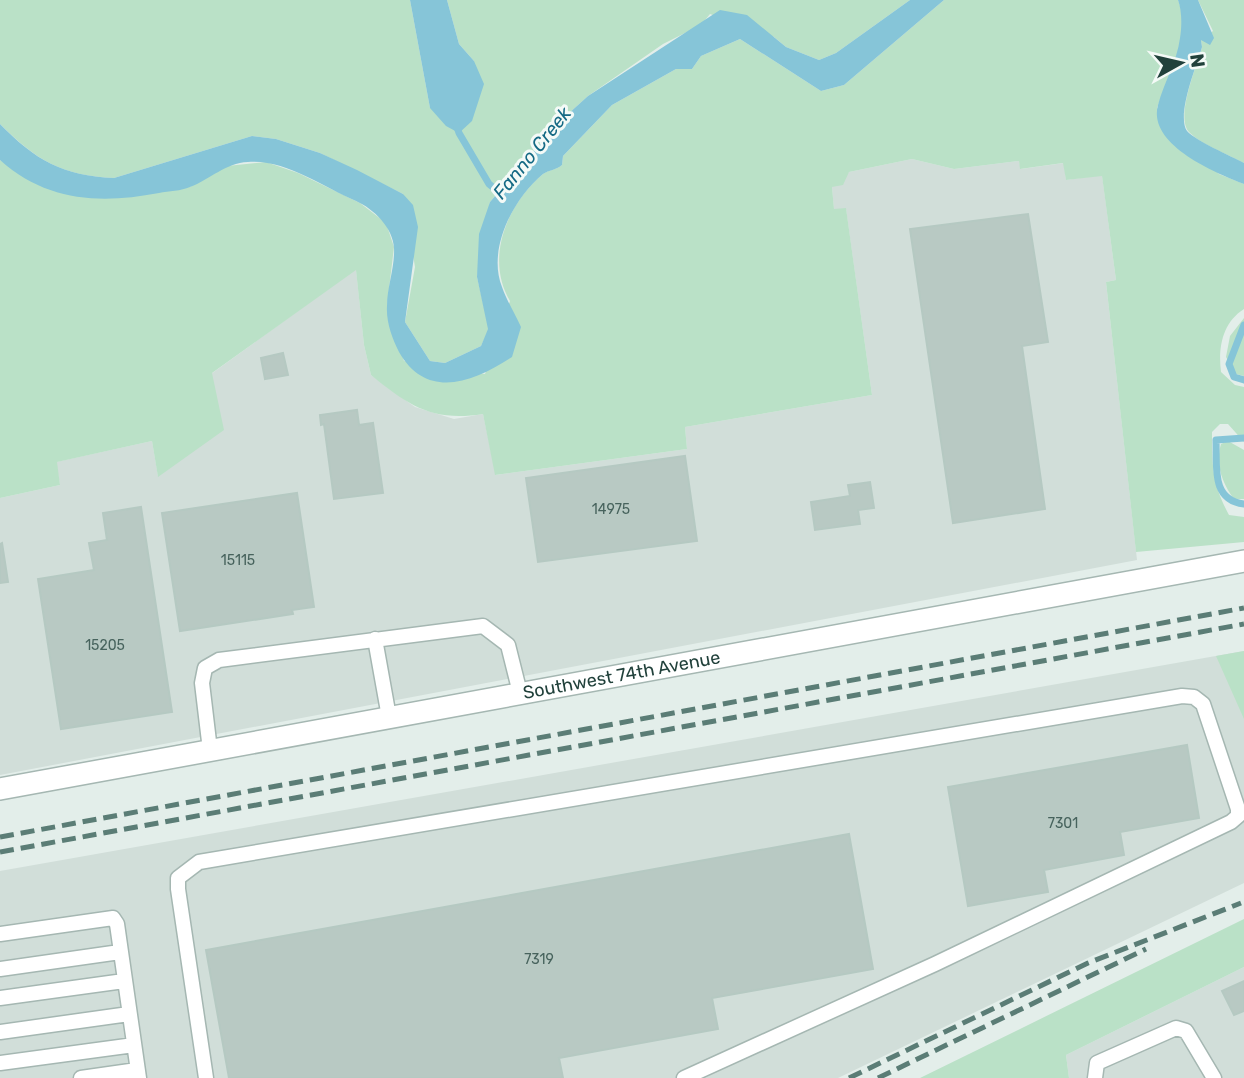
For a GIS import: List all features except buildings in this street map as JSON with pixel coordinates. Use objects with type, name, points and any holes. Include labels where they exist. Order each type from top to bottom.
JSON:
[{"type":"street","name":"Southwest 74th Avenue","points":[[0,789],[1244,561]]},
{"type":"lane","points":[[210,750],[202,683],[205,668],[219,660],[483,626],[508,645],[520,693]]},
{"type":"lane","points":[[375,639],[389,717]]},
{"type":"lane","points":[[206,1078],[178,889],[178,878],[199,862],[1182,696],[1194,697],[1203,704],[1238,809],[1238,816],[1231,822],[929,967],[684,1078]]},
{"type":"lane","points":[[0,934],[113,918],[138,1074],[81,1078]]},
{"type":"lane","points":[[0,968],[120,952]]},
{"type":"lane","points":[[0,998],[124,981]]},
{"type":"lane","points":[[0,1032],[130,1014]]},
{"type":"lane","points":[[1095,1078],[1097,1063],[1176,1028],[1186,1031],[1214,1078]]},
{"type":"lane","points":[[0,1063],[134,1045]]},
{"type":"shaded area","points":[[912,159],[954,169],[1019,161],[1021,169],[1064,163],[1066,180],[1102,175],[1116,280],[1106,282],[1137,560],[0,775],[0,498],[60,485],[56,462],[152,441],[158,476],[211,374],[356,269],[364,345],[371,375],[415,407],[454,419],[483,414],[496,475],[687,449],[685,427],[872,395],[846,209],[834,210],[832,187],[849,172]]},
{"type":"shaded area","points":[[1244,651],[1244,883],[838,1078],[0,1078],[0,871]]},
{"type":"shaded area","points":[[1244,967],[1244,1078],[1069,1078],[1066,1055]]},
{"type":"green space","points":[[0,0],[410,0],[430,108],[474,61],[459,44],[447,0],[910,0],[836,53],[819,60],[786,47],[774,37],[710,14],[701,25],[663,44],[588,96],[557,124],[490,202],[477,277],[489,329],[481,346],[445,363],[430,361],[405,322],[415,267],[403,194],[320,153],[276,139],[252,136],[114,178],[79,174],[51,164],[0,124]]},
{"type":"green space","points":[[944,0],[1178,0],[1182,13],[1181,41],[1157,108],[1219,174],[1244,184],[1244,309],[1226,329],[1221,345],[1220,363],[1221,372],[1235,385],[1244,387],[1244,442],[1228,424],[1220,424],[1212,432],[1216,484],[1229,515],[1244,517],[1244,542],[1136,552],[1106,282],[1116,280],[1102,176],[1066,180],[1063,163],[1020,169],[1019,161],[954,169],[912,159],[849,172],[843,185],[832,187],[834,209],[846,208],[872,395],[685,427],[687,449],[495,475],[483,414],[450,416],[422,409],[371,375],[364,345],[356,270],[212,373],[224,430],[158,477],[152,441],[57,462],[60,485],[0,498],[0,160],[30,180],[190,187],[227,166],[266,162],[298,173],[360,203],[386,223],[394,247],[387,306],[404,361],[485,374],[510,301],[499,268],[503,233],[510,217],[530,187],[543,174],[562,165],[563,156],[612,105],[676,69],[692,69],[701,56],[740,39],[821,91],[844,85]]},
{"type":"green space","points":[[1198,0],[1244,0],[1244,163],[1202,142],[1190,133],[1186,126],[1185,105],[1202,47],[1201,40],[1213,31]]},
{"type":"green space","points":[[1244,318],[1244,376],[1236,374],[1226,357],[1230,336]]},
{"type":"green space","points":[[1228,441],[1244,450],[1244,499],[1234,499],[1221,473],[1219,451],[1221,444]]},
{"type":"green space","points":[[1244,651],[1244,719],[1216,656]]},
{"type":"green space","points":[[1244,919],[1244,967],[1066,1055],[1069,1078],[920,1078]]},
{"type":"water","points":[[410,0],[447,0],[459,44],[474,61],[484,84],[472,121],[459,133],[446,126],[430,108]]},
{"type":"water","points":[[910,0],[944,0],[844,85],[821,91],[740,39],[701,56],[692,69],[676,69],[612,105],[563,156],[562,165],[543,174],[532,184],[513,211],[500,241],[498,272],[504,292],[521,327],[512,357],[482,374],[452,382],[437,382],[423,377],[410,367],[399,352],[387,312],[393,241],[386,226],[363,204],[290,169],[262,162],[232,165],[198,184],[183,189],[137,196],[96,198],[56,192],[18,174],[0,160],[0,124],[25,147],[51,164],[96,177],[114,178],[252,136],[276,139],[320,153],[403,194],[413,205],[418,227],[405,322],[430,361],[445,363],[481,346],[488,329],[477,277],[479,234],[490,202],[557,124],[588,96],[720,10],[747,15],[786,47],[819,60],[836,53]]},
{"type":"water","points":[[1178,0],[1198,0],[1214,38],[1210,45],[1201,40],[1202,47],[1186,102],[1184,124],[1187,131],[1198,139],[1244,163],[1244,184],[1217,173],[1186,155],[1163,133],[1157,119],[1158,105],[1180,38]]},
{"type":"waterway","name":"Fanno Creek","points":[[456,124],[489,184],[505,197]]},
{"type":"waterway","points":[[1244,325],[1229,364],[1234,377],[1244,380]]},
{"type":"waterway","points":[[1244,438],[1216,440],[1218,481],[1221,489],[1233,501],[1244,504]]},
{"type":"railway","points":[[0,837],[1244,608]]},
{"type":"railway","points":[[0,852],[1244,624]]},
{"type":"railway","points":[[849,1078],[1088,963],[1241,903]]},
{"type":"railway","points":[[878,1078],[1146,949]]}]
